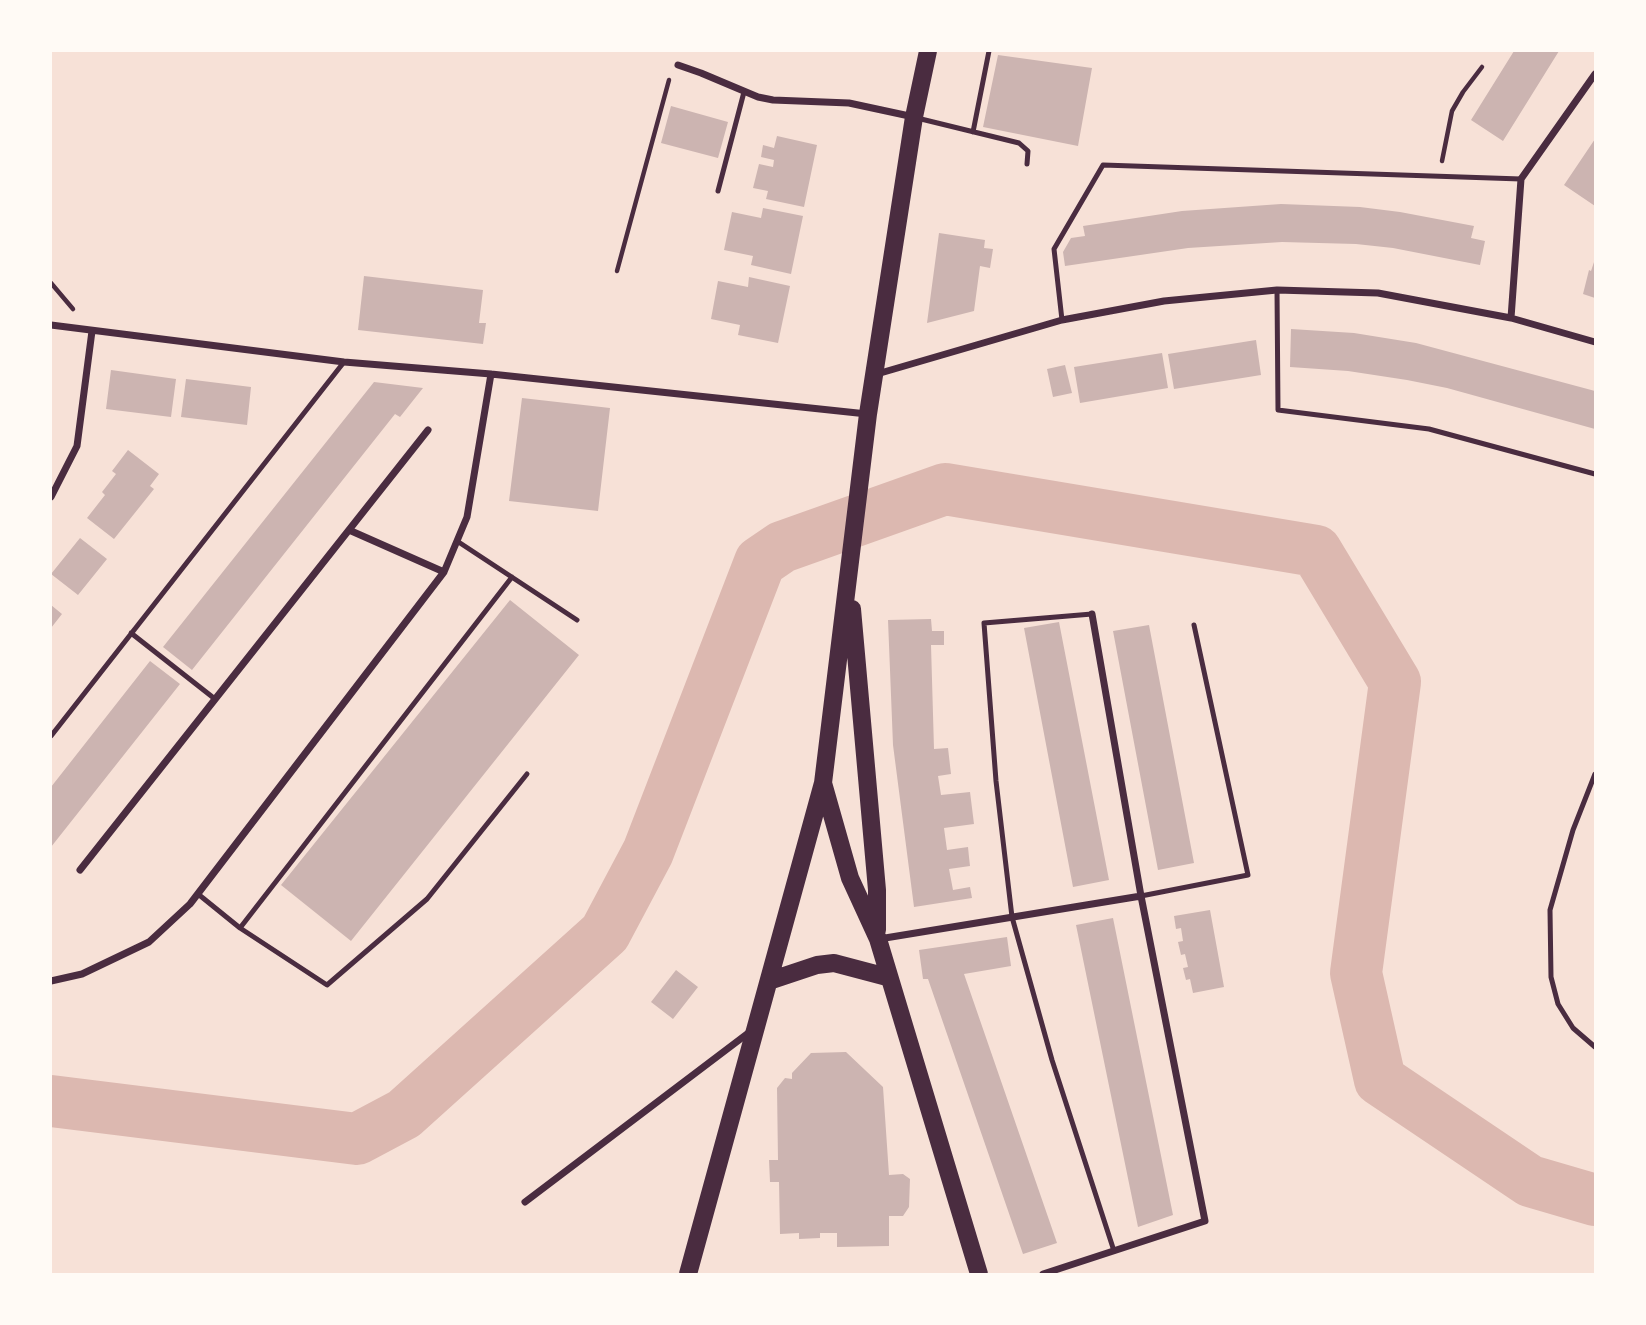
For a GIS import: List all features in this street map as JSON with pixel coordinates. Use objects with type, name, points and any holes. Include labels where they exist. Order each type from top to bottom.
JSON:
[{"type":"main road","points":[[688,1274],[823,783],[868,414],[914,117],[928,51]]},
{"type":"main road","points":[[849,574],[877,891],[878,939]]},
{"type":"main road","points":[[823,783],[850,878],[878,939],[887,977],[979,1274]]},
{"type":"main road","points":[[769,981],[817,965],[834,963],[887,977]]},
{"type":"street","points":[[678,65],[744,92],[773,100],[849,103],[914,117]]},
{"type":"street","points":[[1511,318],[1521,179],[1595,74]]},
{"type":"street","points":[[874,375],[1062,320],[1164,301],[1277,290],[1378,293],[1511,318],[1595,342]]},
{"type":"street","points":[[51,325],[344,362],[491,374],[868,414]]},
{"type":"street","points":[[51,497],[77,446],[92,331]]},
{"type":"street","points":[[51,981],[82,974],[149,942],[198,894],[444,572],[467,516],[491,374]]},
{"type":"street","points":[[80,870],[428,430]]},
{"type":"street","points":[[349,530],[444,572]]},
{"type":"street","points":[[1043,1274],[1205,1221],[1141,896],[1092,614]]},
{"type":"street","points":[[878,939],[1141,896]]},
{"type":"street","points":[[525,1202],[756,1027]]},
{"type":"lane","points":[[973,132],[989,51]]},
{"type":"lane","points":[[719,191],[744,92]]},
{"type":"lane","points":[[914,117],[1024,146],[1028,151],[1027,164]]},
{"type":"lane","points":[[1062,320],[1054,248],[1103,164],[1521,179]]},
{"type":"lane","points":[[1277,290],[1278,410],[1429,429],[1595,474]]},
{"type":"lane","points":[[51,736],[344,362]]},
{"type":"lane","points":[[457,541],[577,620]]},
{"type":"lane","points":[[240,928],[512,578]]},
{"type":"lane","points":[[1092,614],[984,624],[996,781],[1012,917],[1052,1060],[1114,1251]]},
{"type":"lane","points":[[1141,896],[1248,875],[1194,625]]},
{"type":"lane","points":[[131,633],[215,699]]},
{"type":"lane","points":[[198,894],[240,928],[327,985],[427,899],[527,774]]},
{"type":"lane","points":[[1595,774],[1573,830],[1550,910],[1550,977],[1558,1004],[1573,1028],[1595,1047]]},
{"type":"path","points":[[617,271],[673,68],[678,65]]},
{"type":"path","points":[[1441,177],[1452,111],[1462,92],[1482,67]]},
{"type":"building","points":[[1514,51],[1559,51],[1503,141],[1471,120]]},
{"type":"building","points":[[998,55],[1092,68],[1078,146],[983,127]]},
{"type":"building","points":[[671,106],[728,122],[718,158],[661,143]]},
{"type":"building","points":[[777,136],[817,145],[804,207],[766,199],[768,191],[753,188],[759,164],[773,167],[774,160],[761,157],[763,145],[774,148]]},
{"type":"building","points":[[1595,139],[1595,206],[1564,185]]},
{"type":"building","points":[[1281,204],[1360,207],[1474,226],[1471,238],[1485,241],[1480,265],[1393,248],[1282,242],[1188,248],[1065,266],[1063,252],[1071,238],[1085,236],[1083,226],[1182,211]]},
{"type":"building","points":[[763,208],[803,216],[791,274],[751,265],[753,256],[724,250],[732,212],[761,218]]},
{"type":"building","points":[[939,233],[985,240],[984,248],[993,249],[990,268],[980,266],[974,311],[927,323]]},
{"type":"building","points":[[1595,259],[1595,298],[1583,294],[1589,270],[1591,271]]},
{"type":"building","points":[[364,276],[483,290],[479,323],[486,323],[483,344],[358,330]]},
{"type":"building","points":[[749,277],[790,286],[778,343],[738,335],[740,325],[711,319],[718,281],[748,287]]},
{"type":"building","points":[[1291,329],[1354,333],[1416,343],[1595,391],[1595,429],[1447,388],[1348,371],[1290,367]]},
{"type":"building","points":[[1256,340],[1261,375],[1174,389],[1168,354]]},
{"type":"building","points":[[1162,353],[1168,388],[1080,403],[1074,367]]},
{"type":"building","points":[[1065,365],[1072,393],[1053,397],[1047,369]]},
{"type":"building","points":[[111,370],[176,379],[171,417],[106,409]]},
{"type":"building","points":[[186,379],[251,387],[247,425],[181,417]]},
{"type":"building","points":[[374,382],[423,388],[400,417],[395,414],[192,670],[163,647]]},
{"type":"building","points":[[522,398],[610,408],[598,511],[509,501]]},
{"type":"building","points":[[128,450],[159,474],[150,486],[154,489],[114,539],[87,518],[105,495],[102,492],[116,474],[112,471]]},
{"type":"building","points":[[80,538],[107,559],[78,595],[51,574]]},
{"type":"building","points":[[510,600],[579,655],[351,941],[281,885]]},
{"type":"building","points":[[51,605],[62,614],[51,628]]},
{"type":"building","points":[[931,619],[932,631],[944,631],[944,645],[931,645],[934,749],[948,748],[951,774],[938,776],[941,795],[970,792],[974,824],[944,828],[947,850],[968,847],[970,866],[949,869],[953,890],[970,887],[972,898],[914,907],[893,745],[888,620]]},
{"type":"building","points":[[1059,622],[1109,880],[1073,887],[1024,628]]},
{"type":"building","points":[[1149,625],[1194,863],[1158,870],[1113,631]]},
{"type":"building","points":[[150,661],[180,684],[51,847],[51,787]]},
{"type":"building","points":[[1210,910],[1224,987],[1193,993],[1190,979],[1186,980],[1183,968],[1188,967],[1185,954],[1181,955],[1178,942],[1183,941],[1181,928],[1176,929],[1174,916]]},
{"type":"building","points":[[1113,918],[1173,1215],[1138,1227],[1076,925]]},
{"type":"building","points":[[1007,937],[1011,966],[964,974],[1057,1243],[1023,1254],[928,979],[923,979],[919,950]]},
{"type":"building","points":[[676,970],[698,987],[673,1019],[651,1002]]},
{"type":"building","points":[[846,1052],[883,1087],[889,1175],[903,1174],[910,1179],[909,1207],[903,1216],[889,1216],[889,1246],[837,1247],[837,1233],[820,1233],[820,1238],[799,1239],[799,1233],[780,1234],[779,1182],[770,1182],[769,1160],[778,1160],[777,1088],[785,1078],[792,1079],[792,1073],[811,1053]]},
{"type":"waterway","points":[[51,1101],[357,1139],[404,1114],[605,933],[648,852],[760,562],[782,547],[945,489],[1316,551],[1395,682],[1356,973],[1380,1080],[1530,1181],[1595,1200]]}]
